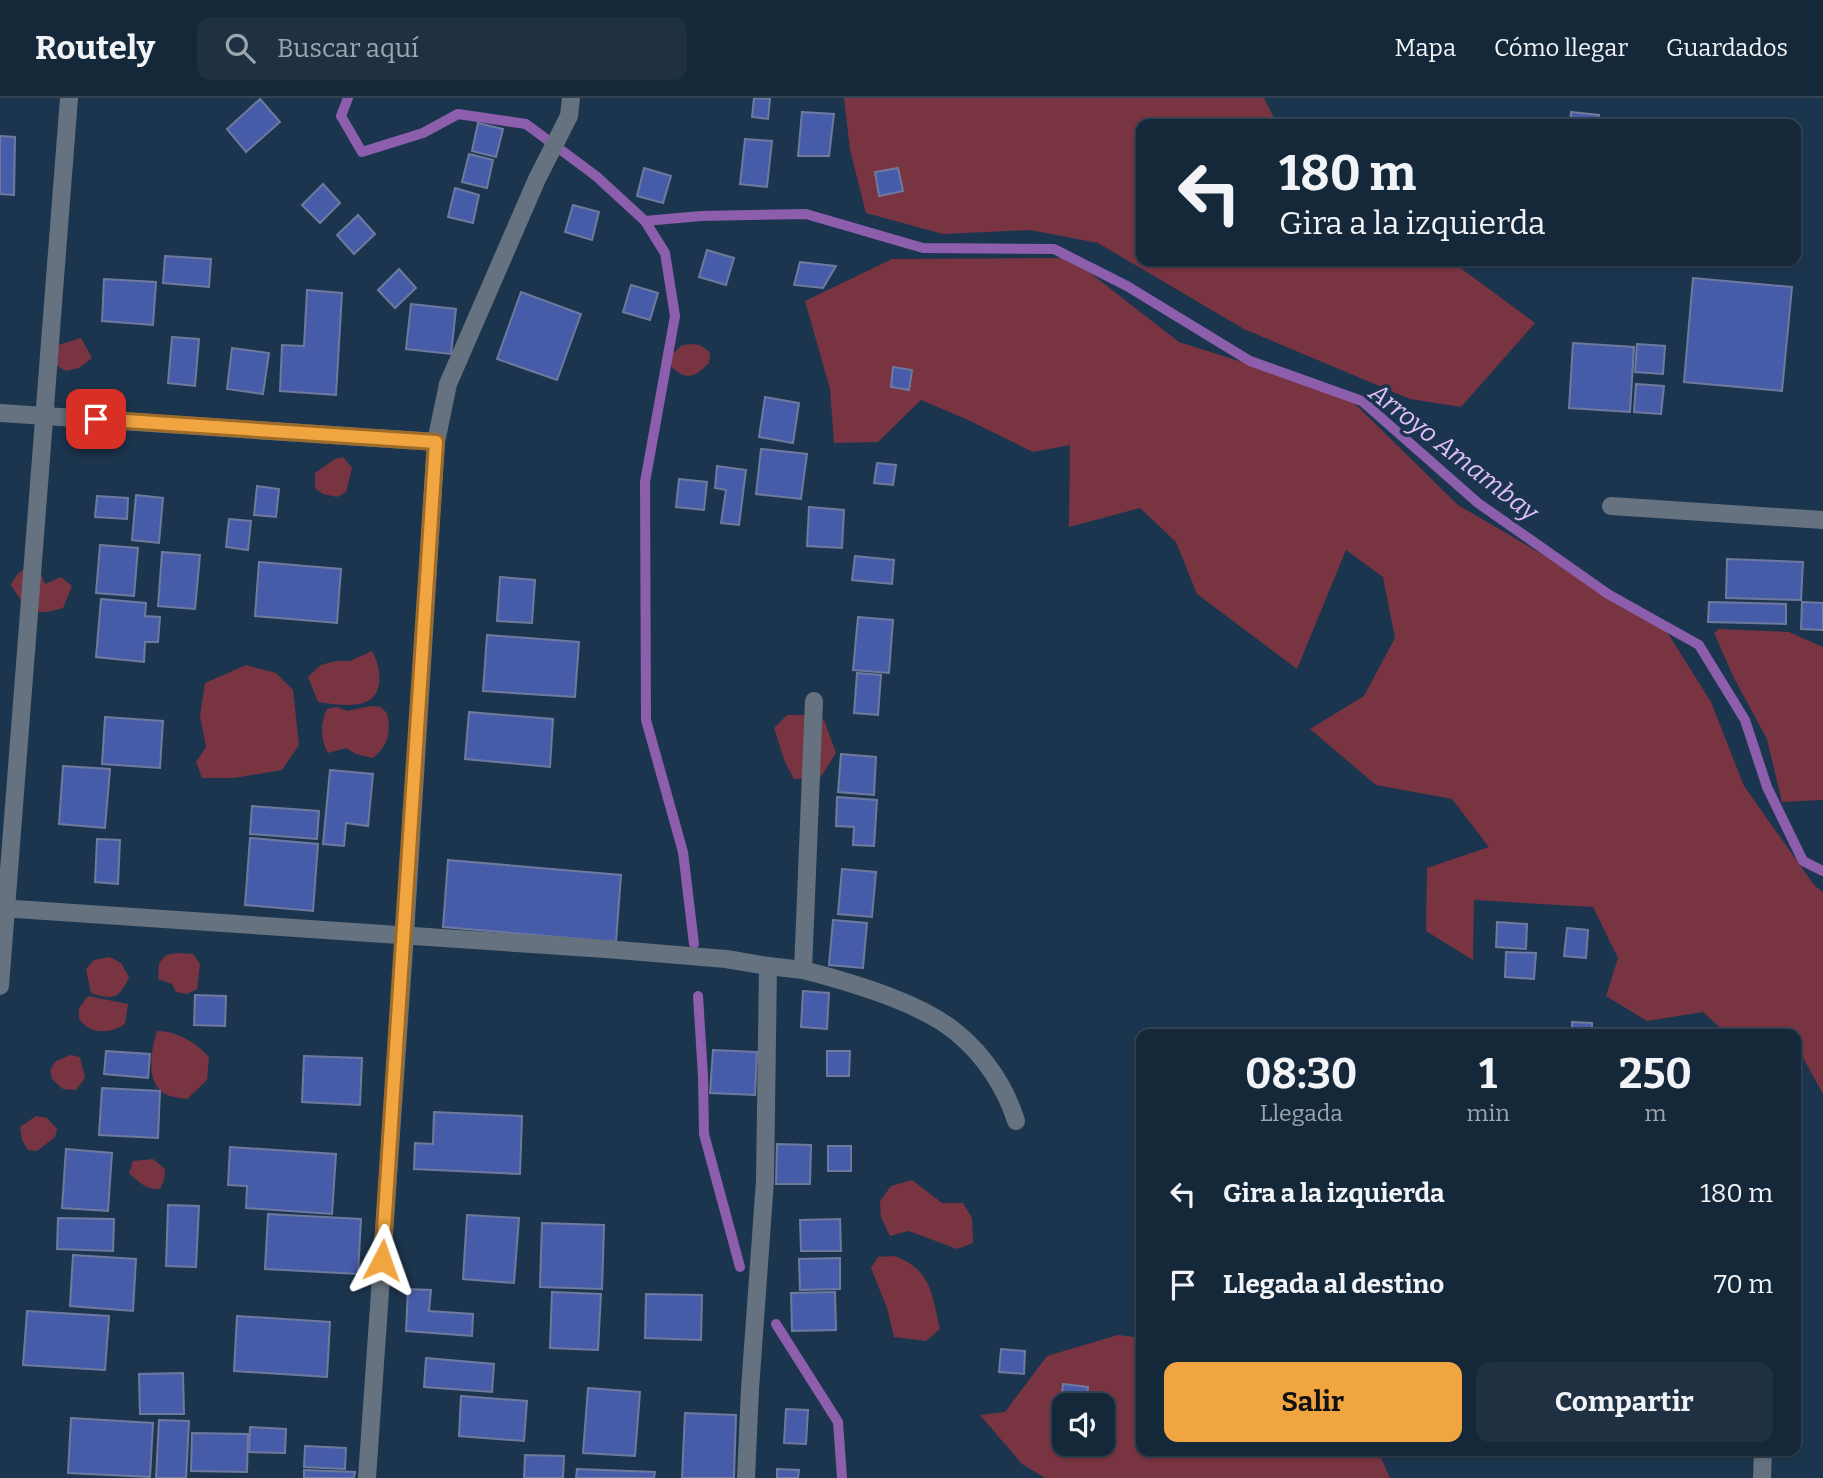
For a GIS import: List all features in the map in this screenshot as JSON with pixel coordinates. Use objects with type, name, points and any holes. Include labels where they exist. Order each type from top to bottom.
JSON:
[{"type":"street","points":[[0,986],[3,908],[69,98]]},
{"type":"street","points":[[367,1478],[436,442],[448,384],[570,107]]},
{"type":"street","points":[[0,413],[436,442]]},
{"type":"street","points":[[1611,506],[1823,520]]},
{"type":"street","points":[[803,970],[814,701]]},
{"type":"street","points":[[3,908],[405,934],[726,959],[803,970],[865,988],[924,1013],[957,1032],[984,1062],[1009,1097],[1016,1121]]},
{"type":"street","points":[[746,1478],[765,1181],[768,966]]},
{"type":"street","points":[[1762,1478],[1763,1456]]},
{"type":"shaded area","points":[[844,98],[1264,98],[1274,119],[1136,119],[1136,265],[1098,243],[1030,230],[943,234],[866,213],[850,150]]},
{"type":"shaded area","points":[[1071,258],[1179,342],[1346,395],[1458,505],[1662,624],[1711,702],[1744,786],[1814,885],[1823,892],[1823,1094],[1801,1054],[1801,1029],[1722,1029],[1703,1012],[1647,1021],[1606,996],[1618,958],[1593,907],[1474,900],[1473,960],[1426,931],[1427,868],[1489,847],[1452,799],[1376,785],[1310,729],[1364,696],[1395,638],[1383,577],[1346,550],[1297,669],[1197,594],[1176,542],[1140,508],[1069,527],[1070,445],[1033,452],[921,400],[878,442],[834,443],[830,389],[805,301],[892,259]]},
{"type":"shaded area","points":[[1137,266],[1458,266],[1535,323],[1461,407],[1410,399],[1244,329]]},
{"type":"shaded area","points":[[81,338],[92,358],[79,368],[66,371],[53,363],[58,345]]},
{"type":"shaded area","points":[[700,345],[710,352],[709,363],[699,372],[686,376],[671,366],[671,355],[681,346]]},
{"type":"shaded area","points":[[343,457],[352,468],[346,492],[337,497],[323,494],[315,488],[315,473],[335,459]]},
{"type":"shaded area","points":[[33,568],[40,573],[45,584],[61,577],[72,586],[63,608],[38,612],[22,601],[11,585],[19,573]]},
{"type":"shaded area","points":[[1719,629],[1789,632],[1823,647],[1823,800],[1782,802],[1767,739],[1734,678],[1714,633]]},
{"type":"shaded area","points":[[372,651],[380,680],[370,699],[352,705],[318,702],[308,677],[321,665],[350,661]]},
{"type":"shaded area","points":[[246,665],[276,673],[293,690],[299,745],[282,770],[234,778],[202,778],[196,762],[206,747],[200,716],[205,683]]},
{"type":"shaded area","points":[[337,707],[347,711],[380,707],[387,713],[388,738],[378,753],[373,758],[356,754],[346,748],[328,753],[322,731],[327,709]]},
{"type":"shaded area","points":[[787,715],[808,715],[824,720],[836,753],[820,778],[794,779],[785,762],[774,728]]},
{"type":"shaded area","points":[[193,954],[200,964],[197,989],[187,994],[176,992],[172,984],[158,979],[159,963],[166,955]]},
{"type":"shaded area","points":[[110,957],[121,963],[129,977],[126,984],[115,996],[105,997],[91,993],[86,969],[94,960]]},
{"type":"shaded area","points":[[88,996],[128,1004],[125,1024],[107,1031],[88,1028],[79,1018],[79,1008]]},
{"type":"shaded area","points":[[157,1031],[186,1039],[209,1057],[207,1080],[187,1099],[165,1094],[154,1082],[151,1065]]},
{"type":"shaded area","points":[[71,1055],[80,1057],[85,1078],[76,1090],[63,1089],[52,1079],[50,1070],[56,1061]]},
{"type":"shaded area","points":[[36,1116],[47,1118],[57,1129],[55,1137],[37,1151],[28,1150],[22,1140],[20,1127]]},
{"type":"shaded area","points":[[153,1159],[165,1169],[160,1189],[147,1187],[129,1173],[133,1161]]},
{"type":"shaded area","points":[[912,1180],[942,1203],[963,1203],[972,1218],[973,1243],[957,1249],[909,1231],[890,1236],[881,1217],[880,1201],[891,1186]]},
{"type":"shaded area","points":[[894,1256],[916,1268],[932,1295],[940,1329],[926,1341],[894,1337],[887,1308],[871,1268],[878,1257]]},
{"type":"shaded area","points":[[1118,1335],[1136,1337],[1136,1456],[1380,1456],[1390,1478],[1045,1478],[1022,1464],[980,1415],[1005,1412],[1047,1356]]},
{"type":"building","points":[[754,98],[770,99],[768,119],[752,117]]},
{"type":"building","points":[[260,99],[280,122],[246,152],[227,129]]},
{"type":"building","points":[[802,112],[834,114],[829,156],[798,156]]},
{"type":"building","points":[[1571,112],[1599,115],[1599,119],[1570,119]]},
{"type":"building","points":[[478,123],[503,129],[496,157],[472,151]]},
{"type":"building","points":[[0,136],[15,137],[14,195],[0,194]]},
{"type":"building","points":[[745,139],[772,141],[767,187],[740,184]]},
{"type":"building","points":[[469,154],[493,160],[487,188],[462,182]]},
{"type":"building","points":[[644,168],[671,176],[663,203],[637,196]]},
{"type":"building","points":[[898,168],[903,191],[879,196],[875,172]]},
{"type":"building","points":[[323,184],[340,203],[320,223],[302,205]]},
{"type":"building","points":[[455,188],[479,195],[473,223],[448,217]]},
{"type":"building","points":[[573,205],[599,212],[592,240],[565,232]]},
{"type":"building","points":[[358,215],[375,234],[354,254],[337,235]]},
{"type":"building","points":[[707,250],[734,258],[726,285],[699,277]]},
{"type":"building","points":[[165,256],[211,259],[209,287],[163,283]]},
{"type":"building","points":[[800,262],[836,266],[823,288],[794,285]]},
{"type":"building","points":[[399,269],[416,288],[395,308],[378,290]]},
{"type":"building","points":[[1693,278],[1792,287],[1782,391],[1684,382]]},
{"type":"building","points":[[104,279],[156,282],[153,325],[102,321]]},
{"type":"building","points":[[631,285],[658,293],[650,320],[623,312]]},
{"type":"building","points":[[307,290],[342,293],[336,395],[280,391],[282,345],[304,346]]},
{"type":"building","points":[[521,292],[581,314],[557,380],[497,359]]},
{"type":"building","points":[[411,304],[456,309],[451,354],[406,349]]},
{"type":"building","points":[[172,337],[199,339],[195,386],[168,383]]},
{"type":"building","points":[[1573,343],[1634,347],[1630,412],[1569,408]]},
{"type":"building","points":[[1637,344],[1665,346],[1663,374],[1635,372]]},
{"type":"building","points":[[232,348],[269,353],[263,394],[227,389]]},
{"type":"building","points":[[893,367],[912,370],[909,390],[891,387]]},
{"type":"building","points":[[1636,384],[1664,386],[1661,414],[1634,412]]},
{"type":"building","points":[[765,397],[799,403],[793,443],[759,437]]},
{"type":"building","points":[[761,449],[807,454],[801,499],[756,494]]},
{"type":"building","points":[[877,463],[896,465],[893,485],[874,483]]},
{"type":"building","points":[[717,466],[746,470],[739,525],[721,523],[726,490],[715,488]]},
{"type":"building","points":[[679,479],[707,482],[704,510],[676,507]]},
{"type":"building","points":[[257,486],[279,489],[276,517],[254,515]]},
{"type":"building","points":[[136,495],[163,498],[159,543],[132,540]]},
{"type":"building","points":[[97,496],[128,498],[127,519],[95,517]]},
{"type":"building","points":[[809,507],[844,510],[842,548],[807,546]]},
{"type":"building","points":[[229,519],[251,521],[248,550],[226,547]]},
{"type":"building","points":[[100,545],[138,548],[134,596],[96,593]]},
{"type":"building","points":[[162,552],[200,555],[195,609],[158,606]]},
{"type":"building","points":[[855,556],[894,560],[892,584],[852,580]]},
{"type":"building","points":[[1727,559],[1803,562],[1801,600],[1726,598]]},
{"type":"building","points":[[259,562],[341,569],[337,623],[255,616]]},
{"type":"building","points":[[500,577],[535,580],[532,623],[497,621]]},
{"type":"building","points":[[101,599],[146,603],[145,616],[160,617],[158,642],[145,642],[144,662],[96,657]]},
{"type":"building","points":[[1709,602],[1786,604],[1786,624],[1708,622]]},
{"type":"building","points":[[1802,602],[1823,603],[1823,630],[1801,629]]},
{"type":"building","points":[[858,617],[893,620],[889,673],[853,670]]},
{"type":"building","points":[[487,635],[579,642],[575,697],[483,691]]},
{"type":"building","points":[[857,673],[881,675],[878,715],[854,713]]},
{"type":"building","points":[[469,712],[553,719],[550,767],[465,759]]},
{"type":"building","points":[[105,717],[163,721],[160,768],[102,764]]},
{"type":"building","points":[[841,754],[876,757],[874,795],[838,792]]},
{"type":"building","points":[[63,766],[110,769],[105,828],[59,824]]},
{"type":"building","points":[[330,770],[373,774],[368,826],[346,823],[344,846],[323,844]]},
{"type":"building","points":[[837,797],[877,800],[874,846],[853,845],[854,827],[836,826]]},
{"type":"building","points":[[252,806],[319,811],[317,839],[250,834]]},
{"type":"building","points":[[250,838],[318,844],[313,911],[245,905]]},
{"type":"building","points":[[97,839],[120,840],[118,884],[95,882]]},
{"type":"building","points":[[448,860],[621,875],[616,942],[443,927]]},
{"type":"building","points":[[842,869],[876,872],[872,917],[838,914]]},
{"type":"building","points":[[833,920],[867,923],[863,968],[829,965]]},
{"type":"building","points":[[1497,922],[1527,924],[1526,949],[1496,947]]},
{"type":"building","points":[[1567,928],[1588,930],[1586,958],[1564,956]]},
{"type":"building","points":[[1506,952],[1536,953],[1534,979],[1505,977]]},
{"type":"building","points":[[803,991],[829,993],[827,1029],[801,1027]]},
{"type":"building","points":[[195,995],[226,996],[225,1026],[194,1025]]},
{"type":"building","points":[[1572,1022],[1592,1023],[1592,1029],[1572,1029]]},
{"type":"building","points":[[713,1050],[757,1052],[755,1095],[710,1093]]},
{"type":"building","points":[[106,1051],[150,1054],[148,1078],[104,1074]]},
{"type":"building","points":[[827,1051],[850,1051],[849,1076],[827,1076]]},
{"type":"building","points":[[304,1056],[362,1058],[360,1105],[302,1102]]},
{"type":"building","points":[[102,1088],[160,1091],[158,1138],[99,1135]]},
{"type":"building","points":[[434,1112],[522,1116],[520,1174],[414,1169],[415,1143],[433,1144]]},
{"type":"building","points":[[777,1144],[811,1145],[810,1184],[776,1184]]},
{"type":"building","points":[[828,1146],[851,1146],[851,1171],[828,1171]]},
{"type":"building","points":[[230,1147],[336,1154],[332,1214],[246,1208],[247,1186],[228,1185]]},
{"type":"building","points":[[66,1149],[112,1153],[108,1211],[62,1208]]},
{"type":"building","points":[[168,1205],[199,1206],[196,1267],[166,1266]]},
{"type":"building","points":[[268,1214],[361,1219],[358,1274],[265,1269]]},
{"type":"building","points":[[467,1215],[519,1218],[514,1283],[463,1279]]},
{"type":"building","points":[[58,1218],[114,1219],[113,1251],[57,1249]]},
{"type":"building","points":[[840,1219],[841,1251],[801,1251],[800,1220]]},
{"type":"building","points":[[542,1223],[604,1225],[602,1289],[540,1287]]},
{"type":"building","points":[[73,1255],[136,1259],[133,1311],[70,1306]]},
{"type":"building","points":[[840,1258],[840,1289],[800,1290],[799,1259]]},
{"type":"building","points":[[408,1289],[431,1290],[429,1311],[473,1314],[472,1336],[406,1331]]},
{"type":"building","points":[[552,1292],[601,1294],[598,1350],[550,1348]]},
{"type":"building","points":[[835,1292],[836,1330],[792,1331],[791,1293]]},
{"type":"building","points":[[646,1294],[702,1295],[701,1340],[645,1338]]},
{"type":"building","points":[[27,1311],[109,1316],[105,1370],[23,1365]]},
{"type":"building","points":[[237,1316],[330,1322],[327,1377],[234,1371]]},
{"type":"building","points":[[1001,1349],[1025,1351],[1024,1374],[999,1372]]},
{"type":"building","points":[[426,1358],[494,1364],[492,1392],[424,1387]]},
{"type":"building","points":[[183,1373],[184,1414],[140,1414],[139,1374]]},
{"type":"building","points":[[1063,1384],[1088,1387],[1088,1393],[1062,1393]]},
{"type":"building","points":[[588,1388],[640,1392],[635,1456],[583,1453]]},
{"type":"building","points":[[461,1396],[527,1401],[524,1441],[459,1436]]},
{"type":"building","points":[[786,1409],[808,1410],[806,1444],[784,1443]]},
{"type":"building","points":[[685,1413],[736,1415],[734,1478],[682,1478]]},
{"type":"building","points":[[71,1418],[153,1423],[150,1477],[68,1473]]},
{"type":"building","points":[[159,1420],[189,1421],[186,1478],[156,1478]]},
{"type":"building","points":[[250,1427],[286,1429],[285,1453],[249,1452]]},
{"type":"building","points":[[192,1433],[248,1434],[247,1472],[191,1471]]},
{"type":"building","points":[[305,1446],[346,1448],[345,1469],[304,1467]]},
{"type":"building","points":[[525,1455],[564,1456],[563,1478],[524,1478]]},
{"type":"building","points":[[577,1469],[655,1472],[654,1478],[576,1478]]},
{"type":"building","points":[[777,1469],[799,1470],[798,1478],[777,1478]]},
{"type":"building","points":[[304,1470],[355,1472],[354,1478],[304,1478]]},
{"type":"waterway","name":"Arroyo Amambay","points":[[348,98],[341,116],[362,152],[423,133],[458,114],[526,124],[596,176],[645,221],[701,216],[806,214],[923,248],[1054,249],[1127,286],[1250,361],[1362,401],[1478,503],[1608,594],[1699,645],[1745,720],[1767,787],[1803,861],[1823,871]]},
{"type":"waterway","points":[[645,221],[665,253],[675,316],[645,482],[646,720],[683,852],[694,944]]},
{"type":"waterway","points":[[698,996],[704,1134],[740,1267]]},
{"type":"waterway","points":[[776,1324],[838,1422],[842,1478]]},
{"type":"route","points":[[96,419],[436,442],[382,1260]]}]
